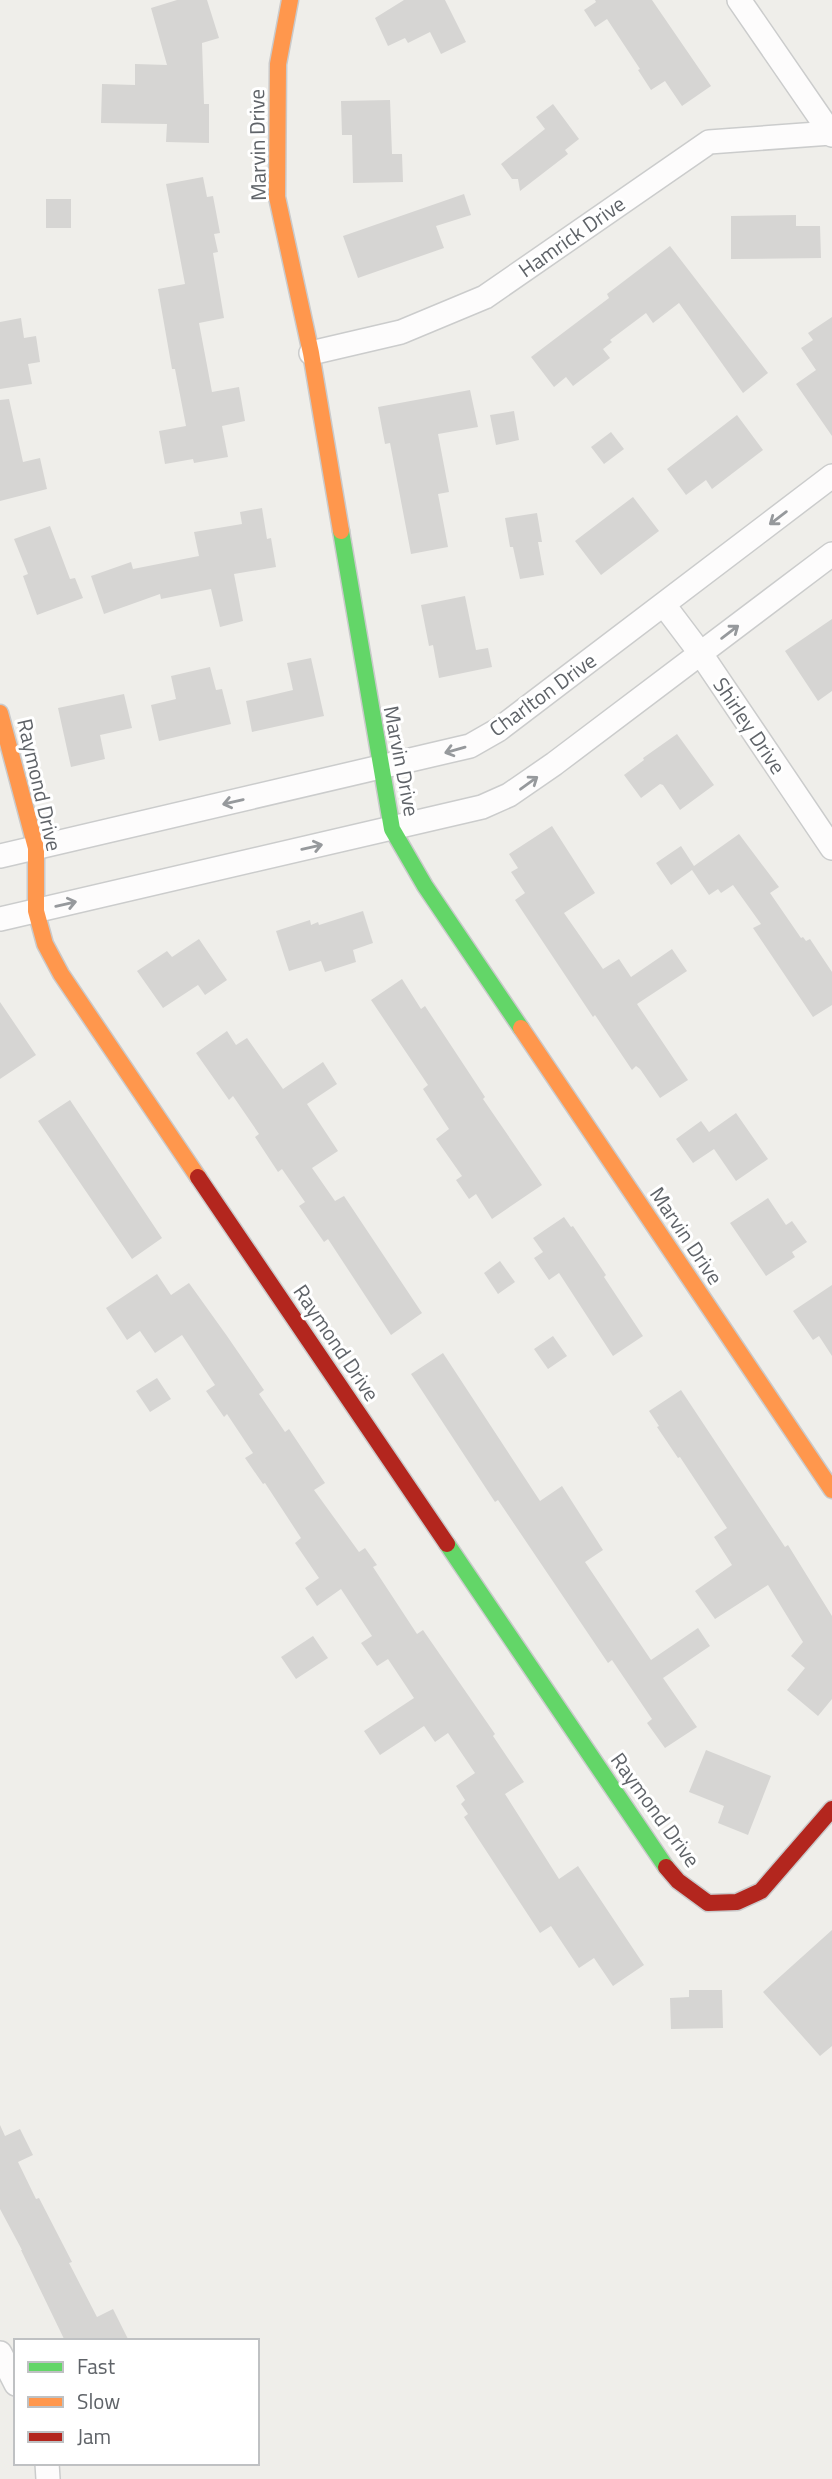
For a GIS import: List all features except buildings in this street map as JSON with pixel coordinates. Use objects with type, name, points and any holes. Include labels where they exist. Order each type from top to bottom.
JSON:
[{"type":"street","name":"Marvin Drive","points":[[290,0],[278,64],[277,197],[311,354],[392,829],[425,886],[832,1490]]},
{"type":"street","points":[[739,0],[831,134]]},
{"type":"street","name":"Hamrick Drive","points":[[311,354],[401,332],[485,297],[709,142],[831,134]]},
{"type":"street","name":"Charlton Drive","points":[[0,856],[454,751],[484,739],[832,477]]},
{"type":"street","points":[[0,919],[392,829],[482,807],[509,796],[832,554]]},
{"type":"street","name":"Shirley Drive","points":[[664,605],[701,654],[832,848]]},
{"type":"street","name":"Raymond Drive","points":[[0,713],[36,848],[36,911],[45,944],[61,974],[657,1855],[678,1881],[708,1903],[737,1902],[761,1891],[832,1809]]},
{"type":"street","points":[[0,2353],[14,2380]]},
{"type":"traffic: fast","points":[[341,531],[392,829],[425,886],[521,1028]]},
{"type":"traffic: fast","points":[[447,1544],[666,1867]]},
{"type":"traffic: slow","points":[[290,0],[278,64],[277,197],[311,353],[341,531]]},
{"type":"traffic: slow","points":[[0,713],[36,848],[36,911],[45,944],[61,974],[198,1177]]},
{"type":"traffic: slow","points":[[521,1028],[832,1490]]},
{"type":"traffic: jam","points":[[198,1177],[447,1544]]},
{"type":"traffic: jam","points":[[666,1867],[678,1881],[708,1903],[737,1902],[761,1891],[832,1809]]}]
